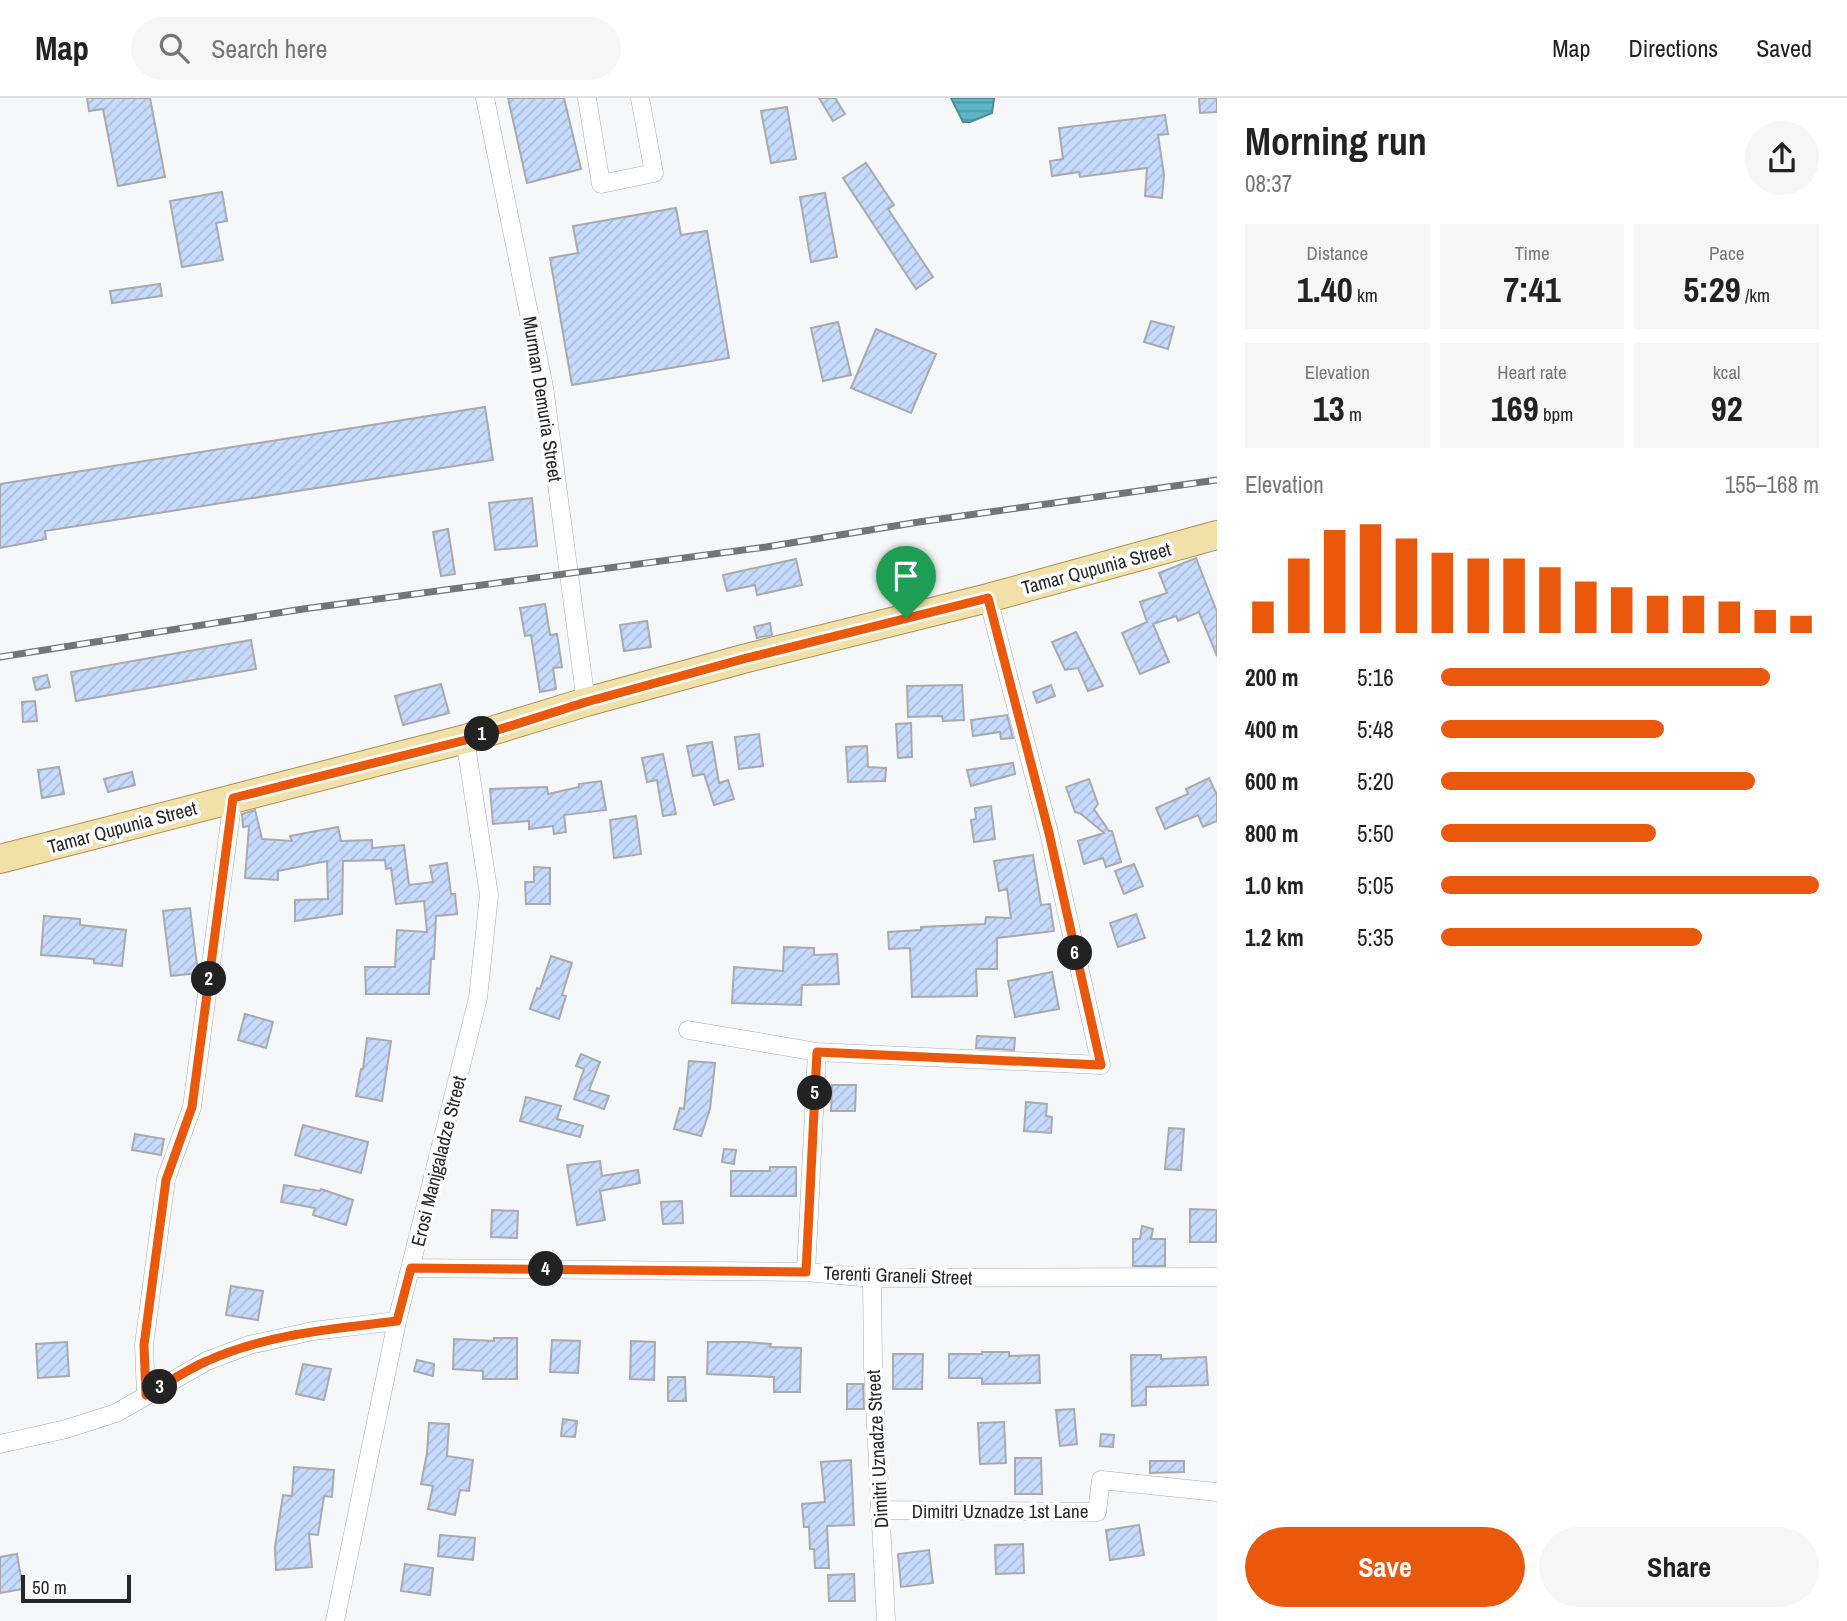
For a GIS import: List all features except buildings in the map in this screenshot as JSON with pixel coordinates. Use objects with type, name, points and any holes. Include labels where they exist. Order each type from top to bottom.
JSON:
[{"type":"main road","name":"Tamar Qupunia Street","points":[[0,859],[466,740],[586,702],[743,659],[988,598],[1217,535]]},
{"type":"street","name":"Murman Demuria Street","points":[[485,98],[544,387],[586,702]]},
{"type":"street","points":[[587,98],[601,184],[654,173],[640,98]]},
{"type":"street","points":[[688,1030],[817,1052],[1101,1065],[1049,833],[988,598]]},
{"type":"street","name":"Erosi Manjgaladze Street","points":[[335,1621],[397,1321],[478,998],[489,895],[466,740]]},
{"type":"street","points":[[146,1395],[144,1345],[162,1204],[166,1180],[192,1107],[233,798]]},
{"type":"street","points":[[806,1272],[817,1052]]},
{"type":"street","name":"Terenti Graneli Street","points":[[411,1268],[806,1272],[872,1278],[1217,1278]]},
{"type":"street","name":"Dimitri Uznadze Street","points":[[872,1278],[873,1366],[886,1621]]},
{"type":"street","points":[[0,1444],[66,1429],[116,1413],[207,1361],[249,1345],[313,1331],[397,1321]]},
{"type":"street","name":"Dimitri Uznadze 1st Lane","points":[[879,1510],[1097,1512],[1101,1480],[1217,1492]]},
{"type":"water","points":[[951,98],[994,98],[992,113],[963,122]]},
{"type":"railway","points":[[0,657],[303,609],[766,547],[919,522],[1217,480]]},
{"type":"route","points":[[988,598],[1049,833],[1101,1065],[817,1052],[806,1272],[411,1268],[397,1321],[313,1331],[249,1345],[207,1361],[146,1395],[144,1345],[166,1180],[192,1107],[233,798],[466,740],[586,702],[906,618],[988,598]]}]
